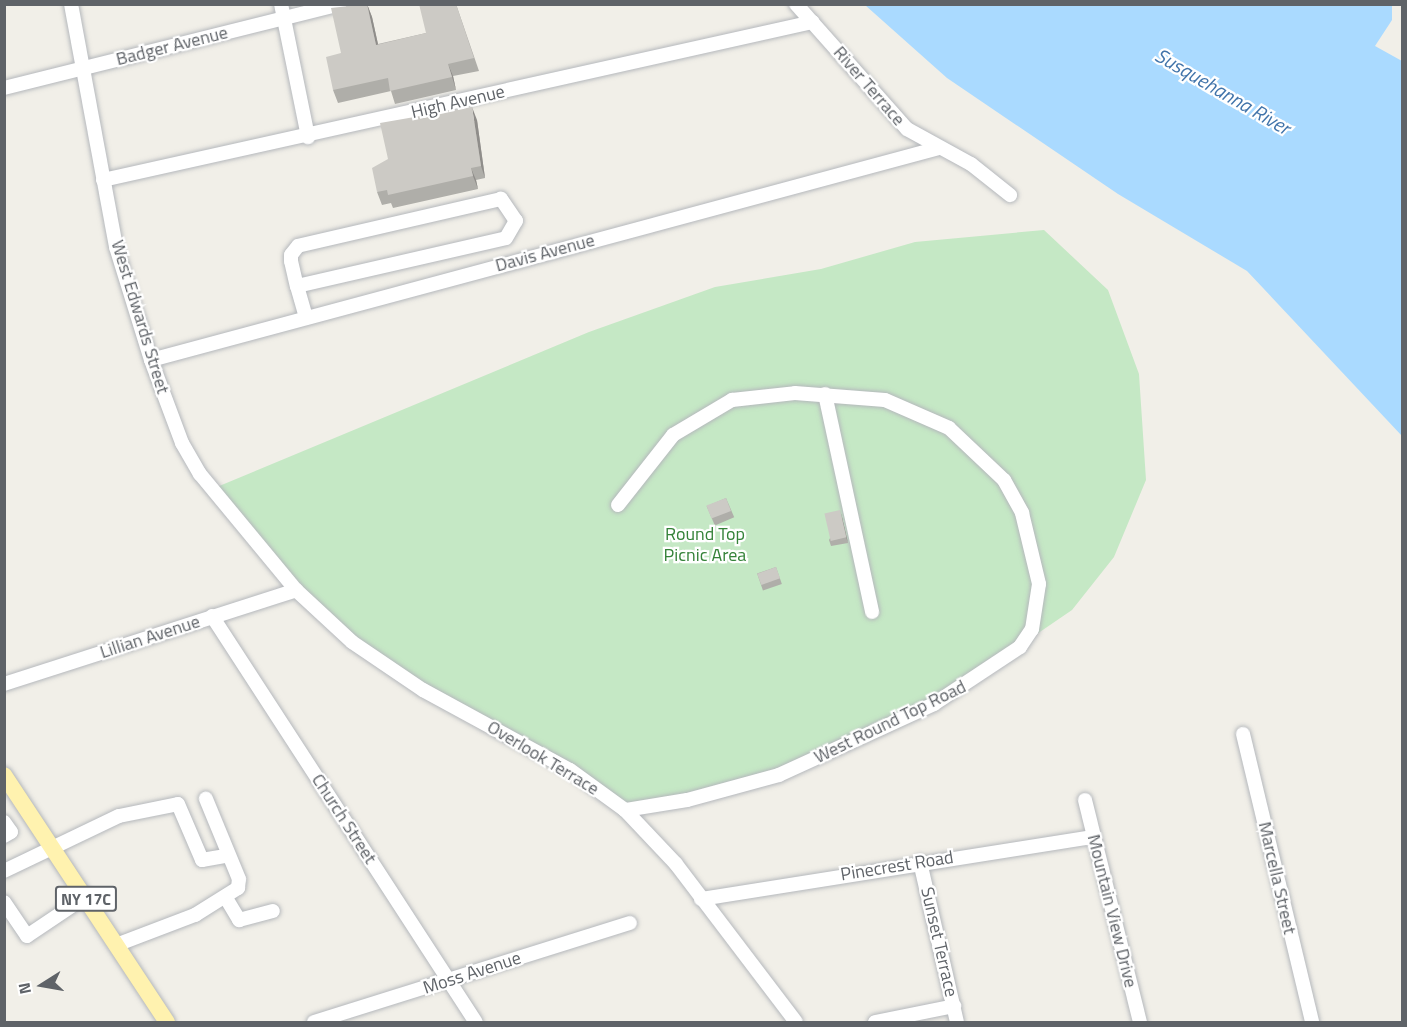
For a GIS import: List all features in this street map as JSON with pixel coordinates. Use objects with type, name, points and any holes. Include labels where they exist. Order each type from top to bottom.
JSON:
[{"type":"main road","name":"NY 17C","points":[[4,775],[167,1023]]},
{"type":"street","name":"West Edwards Street","points":[[71,4],[116,247],[151,360],[182,442],[200,474],[296,590]]},
{"type":"street","name":"Badger Avenue","points":[[4,88],[83,68],[282,11],[340,4]]},
{"type":"street","name":"River Terrace","points":[[796,4],[907,129],[995,180],[1010,195]]},
{"type":"street","points":[[282,11],[308,137]]},
{"type":"street","name":"High Avenue","points":[[104,180],[308,137],[813,22]]},
{"type":"street","name":"Davis Avenue","points":[[151,360],[939,148]]},
{"type":"street","points":[[297,286],[506,238],[516,221],[501,199],[298,246],[291,255],[297,286],[306,318]]},
{"type":"street","name":"West Round Top Road","points":[[618,505],[651,457],[701,415],[761,394],[825,394],[905,405],[973,447],[1004,480],[1030,536],[1039,584],[1032,629],[1020,647],[972,682],[779,775],[687,800],[625,810]]},
{"type":"street","points":[[825,394],[872,612]]},
{"type":"street","name":"Lillian Avenue","points":[[4,684],[296,590]]},
{"type":"street","name":"Overlook Terrace","points":[[296,590],[388,668],[546,755],[625,810],[701,899],[796,1023]]},
{"type":"street","name":"Church Street","points":[[212,616],[476,1023]]},
{"type":"street","name":"Marcella Street","points":[[1243,734],[1312,1023]]},
{"type":"street","points":[[116,945],[226,898],[238,888],[239,879],[206,799]]},
{"type":"street","name":"Mountain View Drive","points":[[1084,800],[1140,1023]]},
{"type":"street","points":[[6,868],[54,849],[118,816],[178,804],[202,860],[229,855]]},
{"type":"street","points":[[4,822],[11,832],[4,836]]},
{"type":"street","name":"Pinecrest Road","points":[[701,899],[920,862],[1094,837]]},
{"type":"street","name":"Sunset Terrace","points":[[920,862],[957,1023]]},
{"type":"street","points":[[4,902],[27,936],[85,897]]},
{"type":"street","points":[[226,898],[239,920],[273,911]]},
{"type":"street","name":"Moss Avenue","points":[[314,1023],[630,923]]},
{"type":"street","points":[[875,1023],[954,1006]]},
{"type":"green space","name":"Round Top Picnic Area","points":[[1044,230],[1108,290],[1139,374],[1146,480],[1114,557],[1072,610],[934,704],[779,775],[625,810],[423,690],[296,590],[212,489],[589,332],[715,287],[821,269],[915,242]]},
{"type":"water","name":"Susquehanna River","points":[[865,5],[1392,5],[1392,20],[1375,46],[1402,61],[1402,436],[1247,271],[1118,194],[947,78]]},
{"type":"building","points":[[367,4],[376,45],[426,33],[419,4],[456,4],[474,58],[448,64],[452,77],[390,91],[388,78],[333,90],[326,57],[341,53],[331,8]]},
{"type":"building","points":[[472,107],[481,166],[471,168],[473,176],[388,195],[387,190],[377,192],[372,168],[388,159],[380,123]]},
{"type":"building","points":[[726,498],[731,511],[711,519],[706,506]]},
{"type":"building","points":[[840,510],[846,537],[831,541],[824,514]]},
{"type":"building","points":[[776,567],[780,578],[761,585],[757,574]]}]
